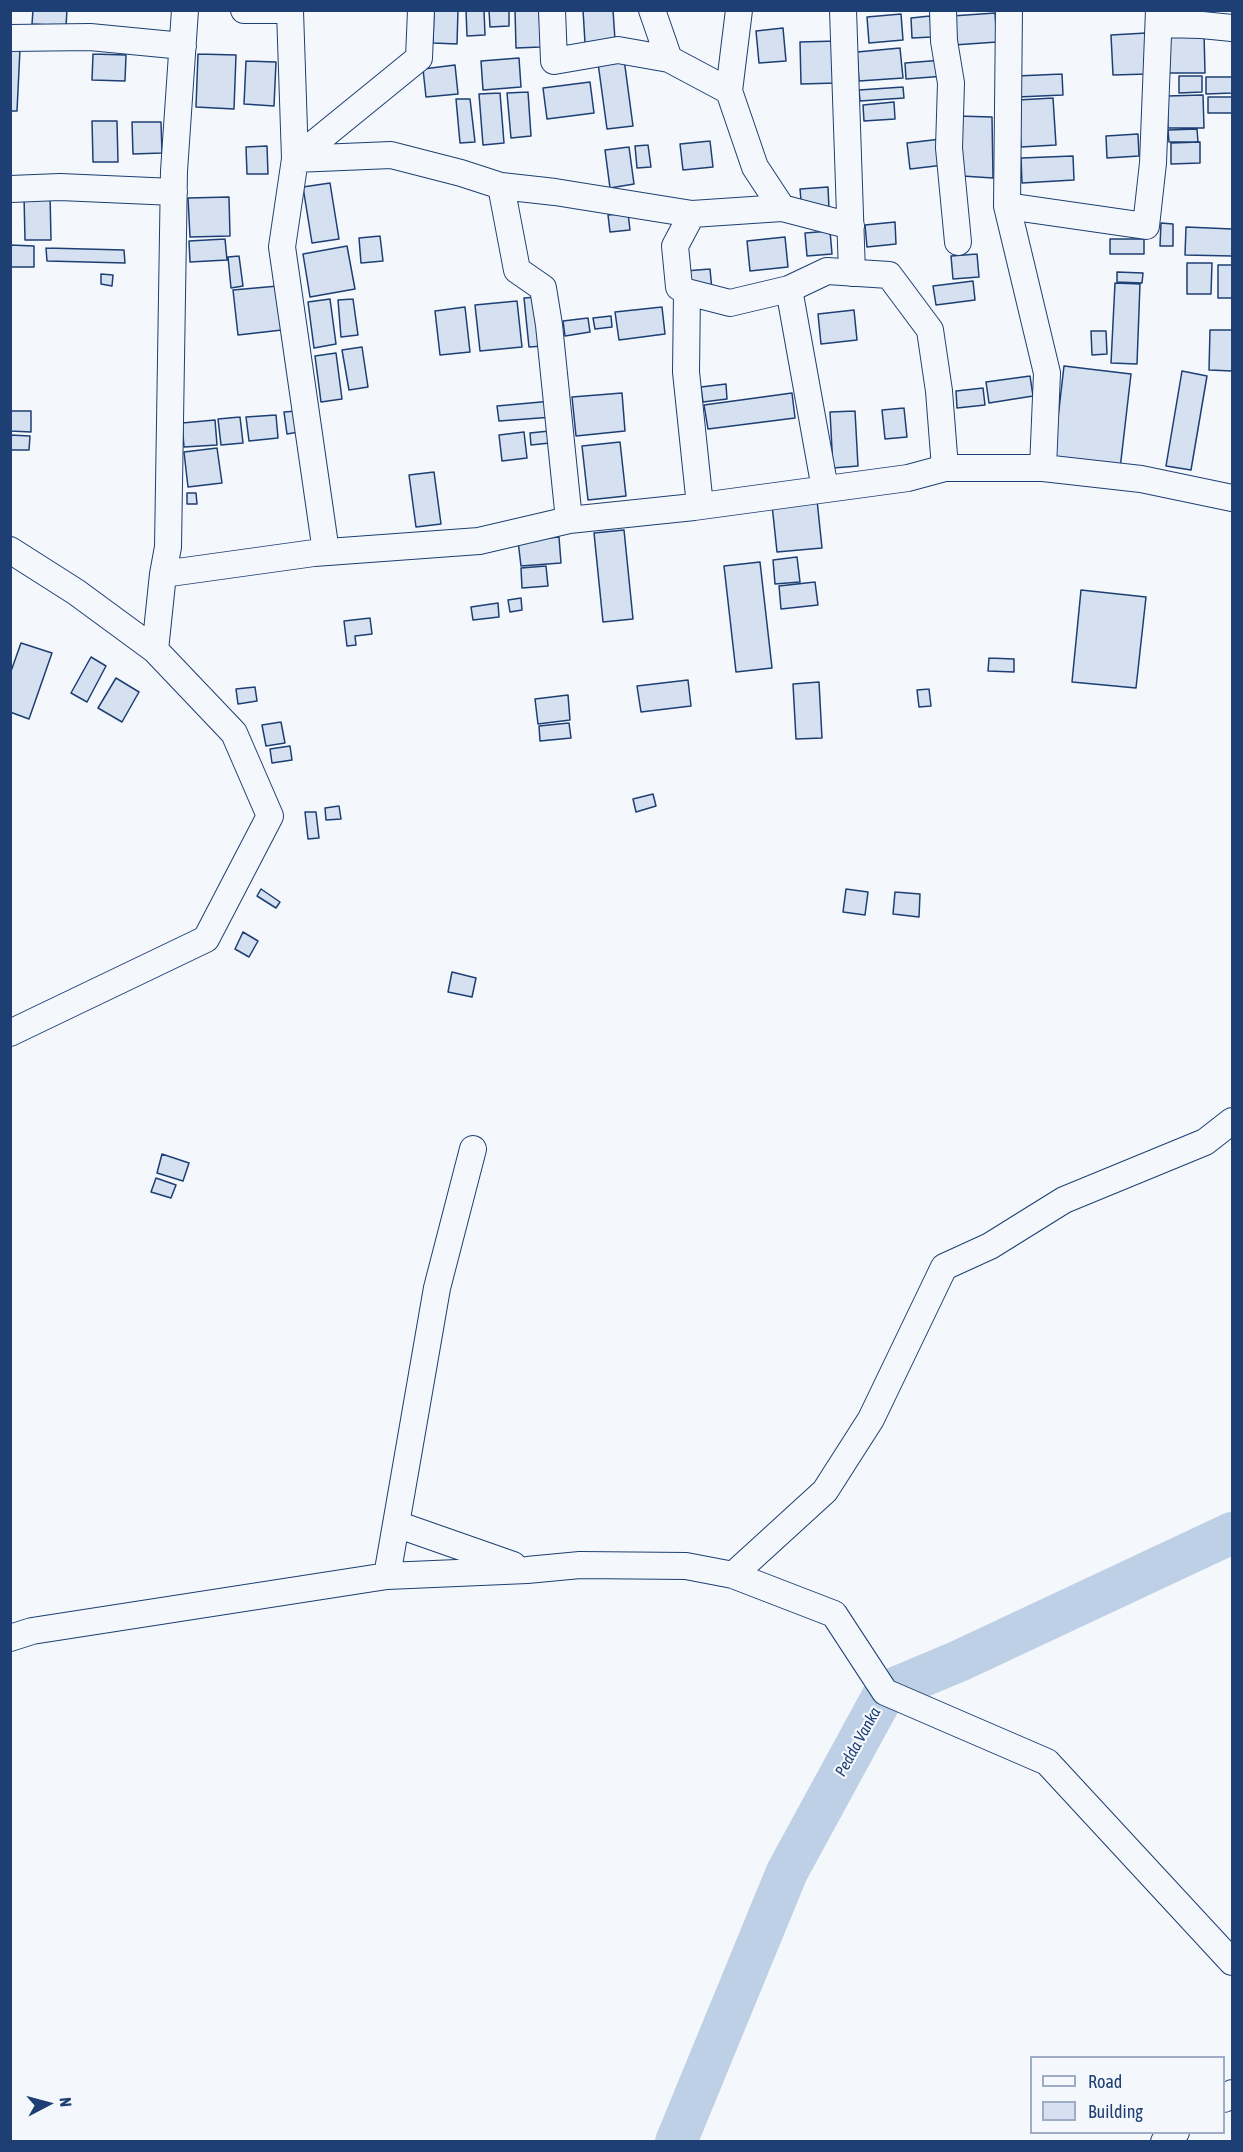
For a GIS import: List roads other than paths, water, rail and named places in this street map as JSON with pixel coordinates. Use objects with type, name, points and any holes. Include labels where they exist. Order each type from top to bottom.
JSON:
[{"type":"street","points":[[155,650],[168,547],[174,192],[185,10]]},
{"type":"street","points":[[244,10],[290,11],[295,159],[282,247],[326,552]]},
{"type":"street","points":[[295,159],[419,58],[421,10]]},
{"type":"street","points":[[552,10],[554,61],[618,50],[669,59],[729,91]]},
{"type":"street","points":[[652,10],[669,59]]},
{"type":"street","points":[[739,10],[729,91],[755,167],[782,208]]},
{"type":"street","points":[[843,10],[852,273]]},
{"type":"street","points":[[943,10],[944,41],[951,83],[949,148],[958,242]]},
{"type":"street","points":[[1009,10],[1006,206],[1047,373],[1043,468]]},
{"type":"street","points":[[1006,206],[1146,226],[1153,163],[1159,17],[1233,28]]},
{"type":"street","points":[[10,38],[90,37],[183,46]]},
{"type":"street","points":[[295,159],[391,156],[461,173],[501,186],[555,192],[692,214],[782,208],[851,226]]},
{"type":"street","points":[[501,186],[517,270],[543,288],[549,325],[569,520]]},
{"type":"street","points":[[10,189],[60,187],[174,192]]},
{"type":"street","points":[[692,214],[675,246],[679,287],[687,292],[730,303],[789,289],[827,271],[889,275],[930,330],[939,391],[945,468]]},
{"type":"street","points":[[789,289],[825,489]]},
{"type":"street","points":[[687,292],[686,372],[700,506]]},
{"type":"street","points":[[163,574],[326,552],[479,541],[569,520],[700,506],[908,478],[945,468],[1043,468],[1141,479],[1233,498]]},
{"type":"street","points":[[10,550],[76,592],[155,650],[234,733],[270,816],[206,939],[10,1033]]},
{"type":"street","points":[[733,1575],[825,1491],[871,1419],[944,1267],[990,1246],[1064,1200],[1205,1142],[1233,1121]]},
{"type":"street","points":[[387,1576],[437,1288],[473,1149]]},
{"type":"street","points":[[396,1524],[527,1570]]},
{"type":"street","points":[[10,1638],[32,1630],[387,1576],[527,1570],[580,1565],[686,1566],[733,1575],[834,1614],[885,1692],[1047,1762],[1233,1962]]},
{"type":"waterway","name":"Pedda Vanka","points":[[676,2142],[787,1872],[885,1692],[959,1661],[1232,1533]]}]
